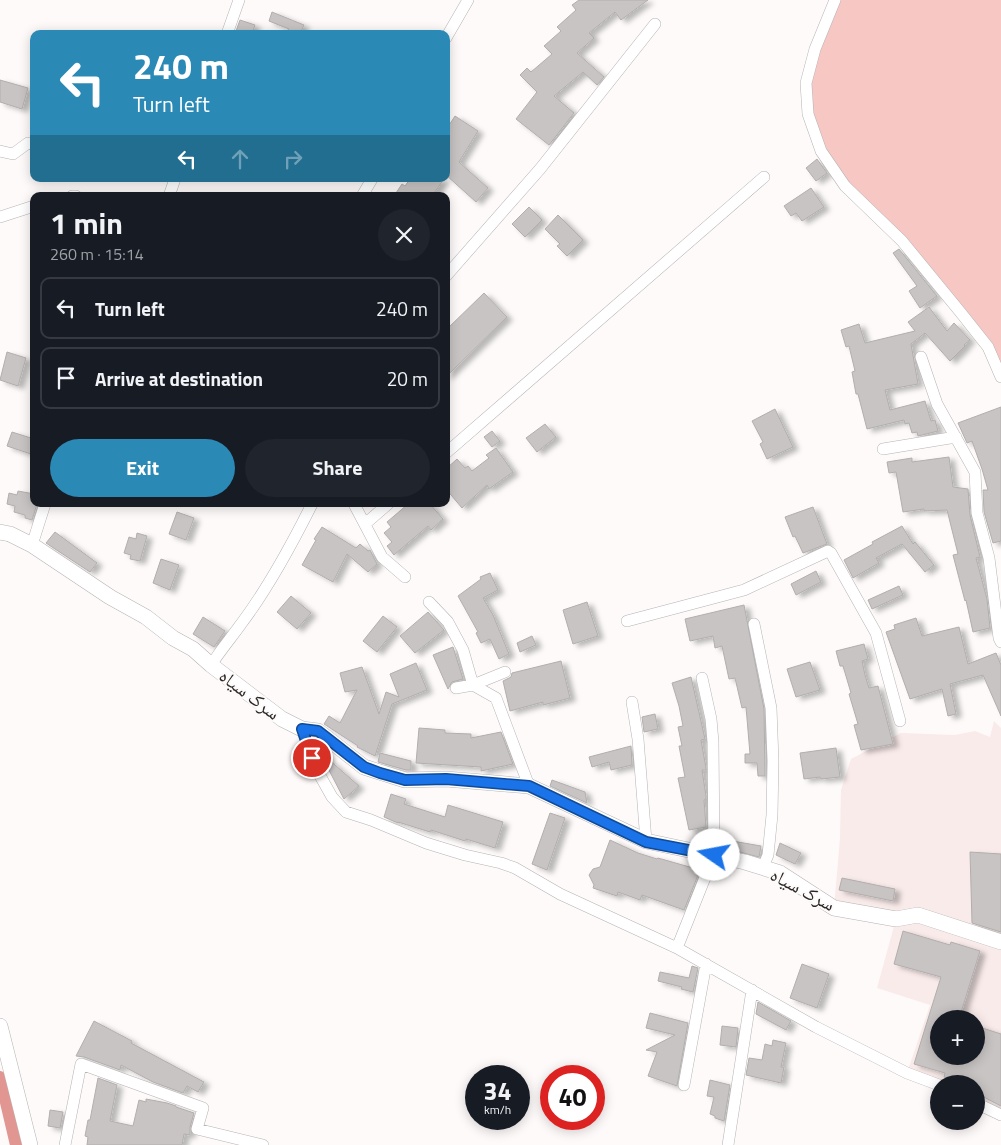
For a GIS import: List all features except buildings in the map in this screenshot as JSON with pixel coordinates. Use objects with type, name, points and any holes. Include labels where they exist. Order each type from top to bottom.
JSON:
[{"type":"street","points":[[228,30],[239,0]]},
{"type":"street","points":[[450,31],[468,0]]},
{"type":"street","points":[[834,0],[815,50],[806,83],[808,114],[821,151],[845,186],[902,241],[961,313],[988,347],[1001,376]]},
{"type":"street","points":[[450,271],[540,169],[656,24]]},
{"type":"street","points":[[0,151],[13,154],[30,143]]},
{"type":"street","points":[[450,451],[764,177]]},
{"type":"street","points":[[0,217],[30,207]]},
{"type":"street","points":[[921,357],[937,404],[975,472],[977,513],[989,558],[1001,642]]},
{"type":"street","points":[[883,449],[956,436]]},
{"type":"street","points":[[32,544],[44,507]]},
{"type":"street","points":[[211,665],[222,647],[241,625],[287,554],[310,507]]},
{"type":"street","points":[[356,507],[382,557],[405,577]]},
{"type":"street","points":[[365,524],[385,507]]},
{"type":"street","name":"سرک سیاه","points":[[0,532],[10,534],[32,544],[110,597],[146,617],[173,638],[193,649],[282,719],[302,729],[318,731],[364,767],[405,780],[446,779],[529,786],[646,842],[745,862],[780,873],[834,908],[896,919],[918,914],[1001,942]]},
{"type":"street","points":[[628,621],[744,590],[828,551],[831,553],[876,633],[900,722]]},
{"type":"street","points":[[429,602],[448,622],[463,650],[473,685],[496,698],[529,786]]},
{"type":"street","points":[[754,624],[771,708],[774,761],[770,839],[768,855],[763,867]]},
{"type":"street","points":[[456,688],[473,685],[505,672]]},
{"type":"street","points":[[677,948],[714,855],[713,742],[711,719],[702,678]]},
{"type":"street","points":[[632,702],[638,739],[646,842]]},
{"type":"street","points":[[302,729],[318,772],[332,797],[346,812],[426,843],[515,868],[560,894],[677,948],[816,1027],[907,1073],[930,1082]]},
{"type":"street","points":[[684,1085],[706,964]]},
{"type":"street","points":[[728,1145],[752,990]]},
{"type":"street","points":[[0,1026],[30,1145]]},
{"type":"street","points":[[64,1145],[81,1064],[203,1108],[197,1129],[263,1145]]},
{"type":"street","points":[[985,1107],[1001,1115]]},
{"type":"shaded area","points":[[835,0],[1001,0],[1001,377],[961,313],[845,186],[808,114],[815,49]]},
{"type":"shaded area","points":[[994,721],[1001,728],[1001,1115],[985,1107],[985,1075],[930,1075],[930,1081],[907,1073],[930,1005],[877,988],[896,919],[834,908],[840,838],[841,790],[851,759],[901,733],[955,735],[975,731],[990,737]]},
{"type":"waterway","points":[[0,1077],[16,1145]]},
{"type":"route","points":[[312,758],[302,729],[318,731],[364,767],[380,773],[405,780],[446,779],[529,786],[646,842],[714,855]]}]
